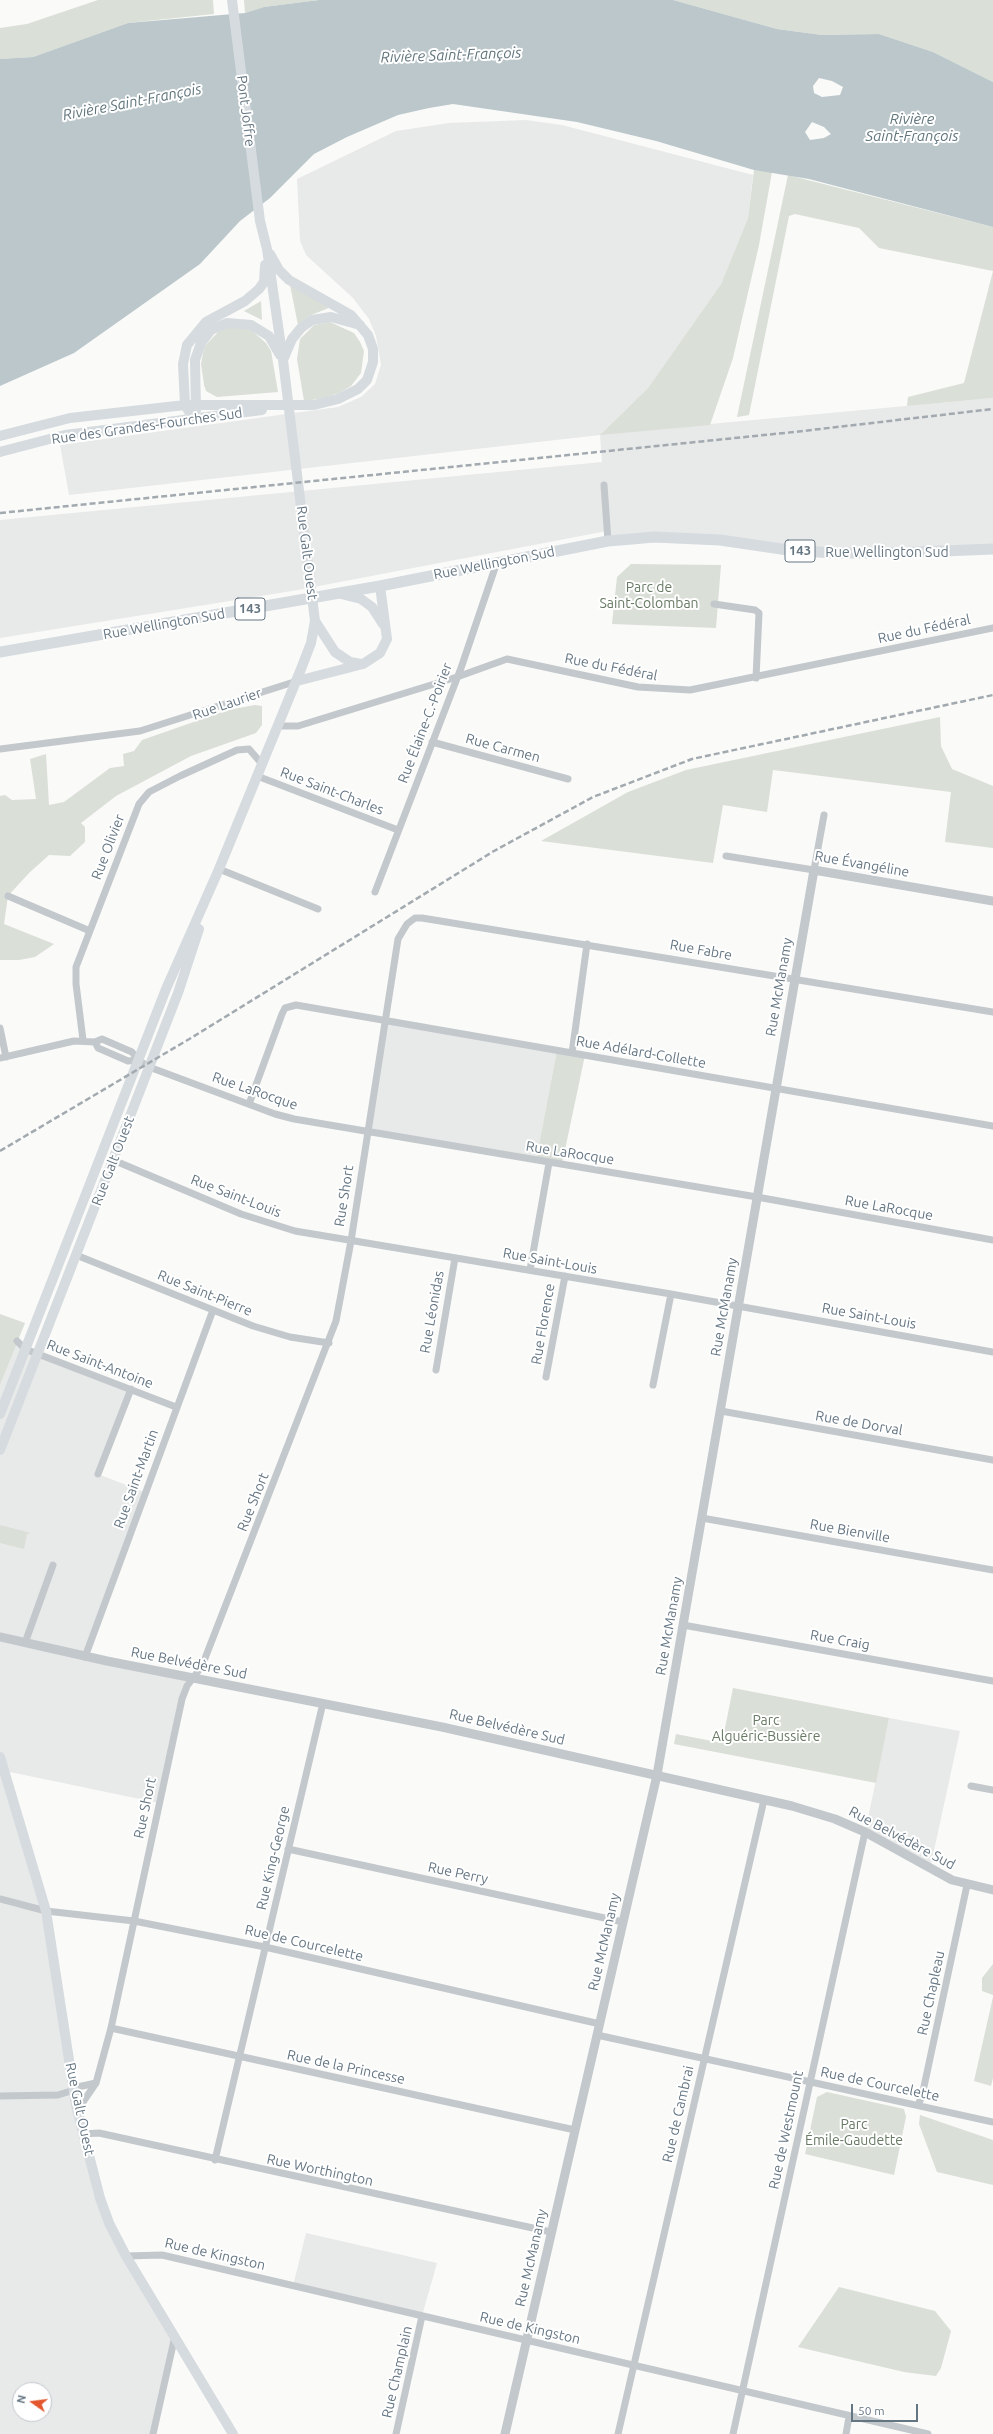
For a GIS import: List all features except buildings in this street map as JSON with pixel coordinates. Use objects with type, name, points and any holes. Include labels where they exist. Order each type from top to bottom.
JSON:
[{"type":"main road","name":"Pont Joffre","points":[[232,0],[260,221]]},
{"type":"main road","name":"Rue Galt Ouest","points":[[0,1414],[166,989],[219,869],[297,681],[311,643],[315,617],[283,360],[267,249],[260,221]]},
{"type":"main road","name":"Rue des Grandes-Fourches Sud","points":[[0,452],[65,435],[320,404],[338,399],[358,388],[365,382],[370,372],[373,348],[368,335],[351,314],[290,280],[279,270],[267,249]]},
{"type":"main road","points":[[194,420],[185,405],[183,364],[187,345],[206,322],[245,301],[259,290],[264,282],[267,249]]},
{"type":"main road","points":[[283,360],[292,339],[301,328],[312,320],[331,318],[360,325]]},
{"type":"main road","points":[[194,420],[198,404],[194,372],[197,351],[205,336],[218,326],[236,322],[259,329],[269,336],[283,360]]},
{"type":"main road","name":"Rue des Grandes-Fourches Sud","points":[[0,436],[70,418],[185,405],[296,406]]},
{"type":"main road","name":"Rue Wellington Sud","points":[[0,652],[380,586],[608,541],[654,537],[701,538],[788,550],[834,553],[908,553],[993,548]]},
{"type":"main road","name":"Rue Laurier","points":[[297,681],[362,664],[380,653],[387,639],[380,586]]},
{"type":"main road","points":[[336,593],[361,599],[372,607],[386,631]]},
{"type":"main road","points":[[315,617],[328,644],[339,655],[350,662],[362,664]]},
{"type":"main road","name":"Rue Galt Ouest","points":[[0,1450],[178,993],[219,869]]},
{"type":"main road","name":"Rue Galt Ouest","points":[[0,1756],[46,1911],[76,2105],[109,2223],[126,2256],[233,2434]]},
{"type":"street","points":[[604,485],[608,541]]},
{"type":"street","name":"Rue Élaine-C.-Poirier","points":[[375,892],[457,677],[497,562]]},
{"type":"street","points":[[714,604],[755,610],[759,613],[756,678]]},
{"type":"street","name":"Rue du Fédéral","points":[[278,726],[298,726],[457,677],[507,659],[656,690],[690,690],[756,678],[993,628]]},
{"type":"street","name":"Rue Laurier","points":[[0,749],[140,731],[183,719],[257,693],[297,681]]},
{"type":"street","name":"Rue Carmen","points":[[432,742],[568,779]]},
{"type":"street","name":"Rue Olivier","points":[[83,1040],[76,984],[76,967],[144,797],[180,776],[243,749],[254,753],[262,764]]},
{"type":"street","name":"Rue Saint-Charles","points":[[257,776],[398,830]]},
{"type":"street","name":"Rue McManamy","points":[[505,2434],[657,1775],[721,1412],[794,979],[824,815]]},
{"type":"street","name":"Rue Évangéline","points":[[726,856],[993,901]]},
{"type":"street","points":[[219,869],[318,909]]},
{"type":"street","points":[[8,896],[90,931]]},
{"type":"street","name":"Rue Fabre","points":[[407,924],[415,918],[422,918],[993,1012]]},
{"type":"street","name":"Rue Short","points":[[76,2105],[83,2102],[96,2083],[111,2028],[182,1699],[192,1678],[202,1666],[329,1343],[336,1321],[351,1241],[398,939],[407,924]]},
{"type":"street","points":[[572,1053],[587,944]]},
{"type":"street","name":"Rue Adélard-Collette","points":[[249,1104],[285,1008],[296,1005],[993,1126]]},
{"type":"street","points":[[0,1028],[3,1058],[83,1040]]},
{"type":"street","name":"Rue LaRocque","points":[[83,1040],[94,1042],[102,1039],[132,1052],[138,1060],[149,1066],[249,1104],[294,1119],[757,1197],[993,1240]]},
{"type":"street","name":"Rue Saint-Louis","points":[[113,1160],[270,1224],[351,1241],[671,1294],[993,1352]]},
{"type":"street","points":[[530,1270],[549,1163]]},
{"type":"street","name":"Rue Saint-Pierre","points":[[76,1256],[270,1331],[329,1343]]},
{"type":"street","name":"Rue Léonidas","points":[[436,1370],[455,1258]]},
{"type":"street","name":"Rue Florence","points":[[546,1377],[565,1276]]},
{"type":"street","points":[[653,1385],[671,1294]]},
{"type":"street","name":"Rue Saint-Martin","points":[[85,1657],[213,1310]]},
{"type":"street","name":"Rue Saint-Antoine","points":[[17,1341],[25,1349],[176,1407]]},
{"type":"street","points":[[98,1474],[131,1389]]},
{"type":"street","name":"Rue de Dorval","points":[[721,1412],[993,1460]]},
{"type":"street","name":"Rue Bienville","points":[[702,1518],[993,1570]]},
{"type":"street","points":[[25,1643],[53,1565]]},
{"type":"street","name":"Rue Craig","points":[[683,1625],[993,1681]]},
{"type":"street","name":"Rue Belvédère Sud","points":[[0,1636],[85,1657],[323,1703],[657,1775],[764,1800],[835,1819],[865,1832],[940,1875],[967,1885],[993,1890]]},
{"type":"street","name":"Rue King-George","points":[[215,2160],[323,1703]]},
{"type":"street","points":[[971,1786],[993,1790]]},
{"type":"street","name":"Rue de Cambrai","points":[[618,2434],[764,1800]]},
{"type":"street","name":"Rue de Westmount","points":[[733,2434],[865,1832]]},
{"type":"street","name":"Rue Perry","points":[[288,1849],[623,1922]]},
{"type":"street","name":"Rue Chapleau","points":[[918,2105],[924,2089],[967,1885]]},
{"type":"street","name":"Rue de Courcelette","points":[[0,1899],[46,1911],[134,1921],[265,1947],[600,2024]]},
{"type":"street","name":"Rue de la Princesse","points":[[111,2028],[575,2130]]},
{"type":"street","name":"Rue de Courcelette","points":[[597,2035],[993,2122]]},
{"type":"street","points":[[0,2096],[58,2095],[73,2089],[96,2083]]},
{"type":"street","name":"Rue Worthington","points":[[83,2134],[99,2133],[215,2160],[551,2232]]},
{"type":"street","name":"Rue de Kingston","points":[[126,2256],[162,2255],[527,2339],[742,2392],[928,2434]]},
{"type":"street","name":"Rue Champlain","points":[[396,2434],[422,2316]]},
{"type":"street","points":[[153,2434],[176,2338]]},
{"type":"street","points":[[846,2434],[849,2417]]},
{"type":"shaded area","points":[[526,120],[562,125],[753,175],[748,218],[721,284],[648,388],[601,434],[993,398],[993,549],[894,553],[742,542],[608,541],[607,531],[298,590],[0,638],[0,520],[602,462],[600,435],[69,495],[60,445],[338,407],[361,397],[375,384],[381,365],[376,336],[369,319],[353,298],[306,255],[300,241],[297,179],[396,131],[449,123]]},
{"type":"shaded area","points":[[386,1021],[557,1050],[536,1161],[368,1131]]},
{"type":"shaded area","points":[[17,1341],[25,1349],[131,1389],[98,1474],[144,1492],[85,1657],[192,1678],[187,1686],[159,1803],[5,1771],[32,1861],[76,2105],[100,2198],[175,2336],[153,2434],[0,2434],[0,1385]]},
{"type":"shaded area","points":[[889,1718],[960,1731],[930,1869],[865,1832]]},
{"type":"shaded area","points":[[306,2233],[437,2263],[422,2316],[293,2286]]},
{"type":"green space","points":[[98,0],[213,0],[214,14],[128,23],[33,57],[0,59],[0,28],[27,24]]},
{"type":"green space","points":[[244,0],[319,0],[264,7],[245,13]]},
{"type":"green space","points":[[673,0],[993,0],[993,82],[933,52],[879,34],[822,35],[777,29]]},
{"type":"green space","points":[[754,170],[772,172],[759,245],[733,358],[710,425],[600,435],[648,388],[721,284],[748,218]]},
{"type":"green space","points":[[788,175],[993,227],[993,271],[879,248],[859,228],[795,214],[789,216],[749,415],[737,417]]},
{"type":"green space","points":[[993,271],[993,398],[907,406],[908,397],[964,383]]},
{"type":"green space","points":[[290,285],[331,307],[309,316],[298,325]]},
{"type":"green space","points":[[261,301],[262,320],[244,311]]},
{"type":"green space","points":[[330,322],[354,333],[360,342],[364,351],[361,373],[351,386],[339,393],[325,398],[304,401],[297,359],[300,339],[314,325]]},
{"type":"green space","points":[[231,326],[251,330],[266,343],[271,351],[278,392],[217,397],[206,391],[201,364],[205,346],[220,330]]},
{"type":"green space","name":"Parc de Saint-Colomban","points":[[631,564],[721,565],[716,628],[612,624],[617,577]]},
{"type":"green space","points":[[255,705],[262,706],[262,725],[256,733],[191,756],[116,796],[81,823],[85,827],[85,842],[70,856],[49,855],[29,873],[8,896],[4,924],[54,944],[35,957],[19,960],[0,960],[0,796],[5,795],[12,800],[36,799],[30,759],[46,754],[49,805],[64,802],[110,768],[124,766],[123,754],[134,751],[142,740],[228,710]]},
{"type":"green space","points":[[940,717],[941,746],[952,769],[993,786],[993,848],[945,842],[951,792],[773,770],[767,812],[723,805],[713,863],[541,841],[628,792],[686,770]]},
{"type":"green space","points":[[557,1050],[585,1055],[562,1164],[536,1161]]},
{"type":"green space","points":[[0,1314],[25,1323],[0,1385]]},
{"type":"green space","points":[[0,1525],[31,1533],[27,1534],[24,1549],[0,1543]]},
{"type":"green space","name":"Parc Alguéric-Bussière","points":[[733,1688],[889,1718],[876,1783],[674,1744],[676,1734],[722,1743]]},
{"type":"green space","points":[[993,1964],[993,1995],[982,1991],[982,1978]]},
{"type":"green space","points":[[993,1997],[993,2078],[991,2086],[974,2081]]},
{"type":"green space","name":"Parc Émile-Gaudette","points":[[827,2092],[904,2109],[906,2117],[894,2175],[805,2154],[817,2097]]},
{"type":"green space","points":[[920,2115],[993,2140],[993,2185],[937,2172],[919,2124]]},
{"type":"green space","points":[[839,2287],[935,2311],[951,2331],[941,2368],[936,2376],[904,2372],[798,2347]]},
{"type":"water","name":"Rivière Saint-François","points":[[319,0],[673,0],[777,29],[822,35],[879,34],[933,52],[993,82],[993,227],[809,179],[754,170],[656,141],[577,122],[453,104],[398,115],[347,137],[314,154],[270,198],[240,221],[200,264],[74,353],[0,386],[0,59],[33,57],[128,23],[245,13],[264,7]],"holes":[[[819,78],[832,81],[843,87],[840,95],[822,97],[814,93],[813,86]],[[812,122],[824,127],[831,134],[824,138],[810,140],[805,132]]]},
{"type":"railway","points":[[0,513],[794,432],[993,409]]},
{"type":"railway","points":[[0,1151],[191,1038],[494,851],[593,797],[692,759],[993,695]]}]
